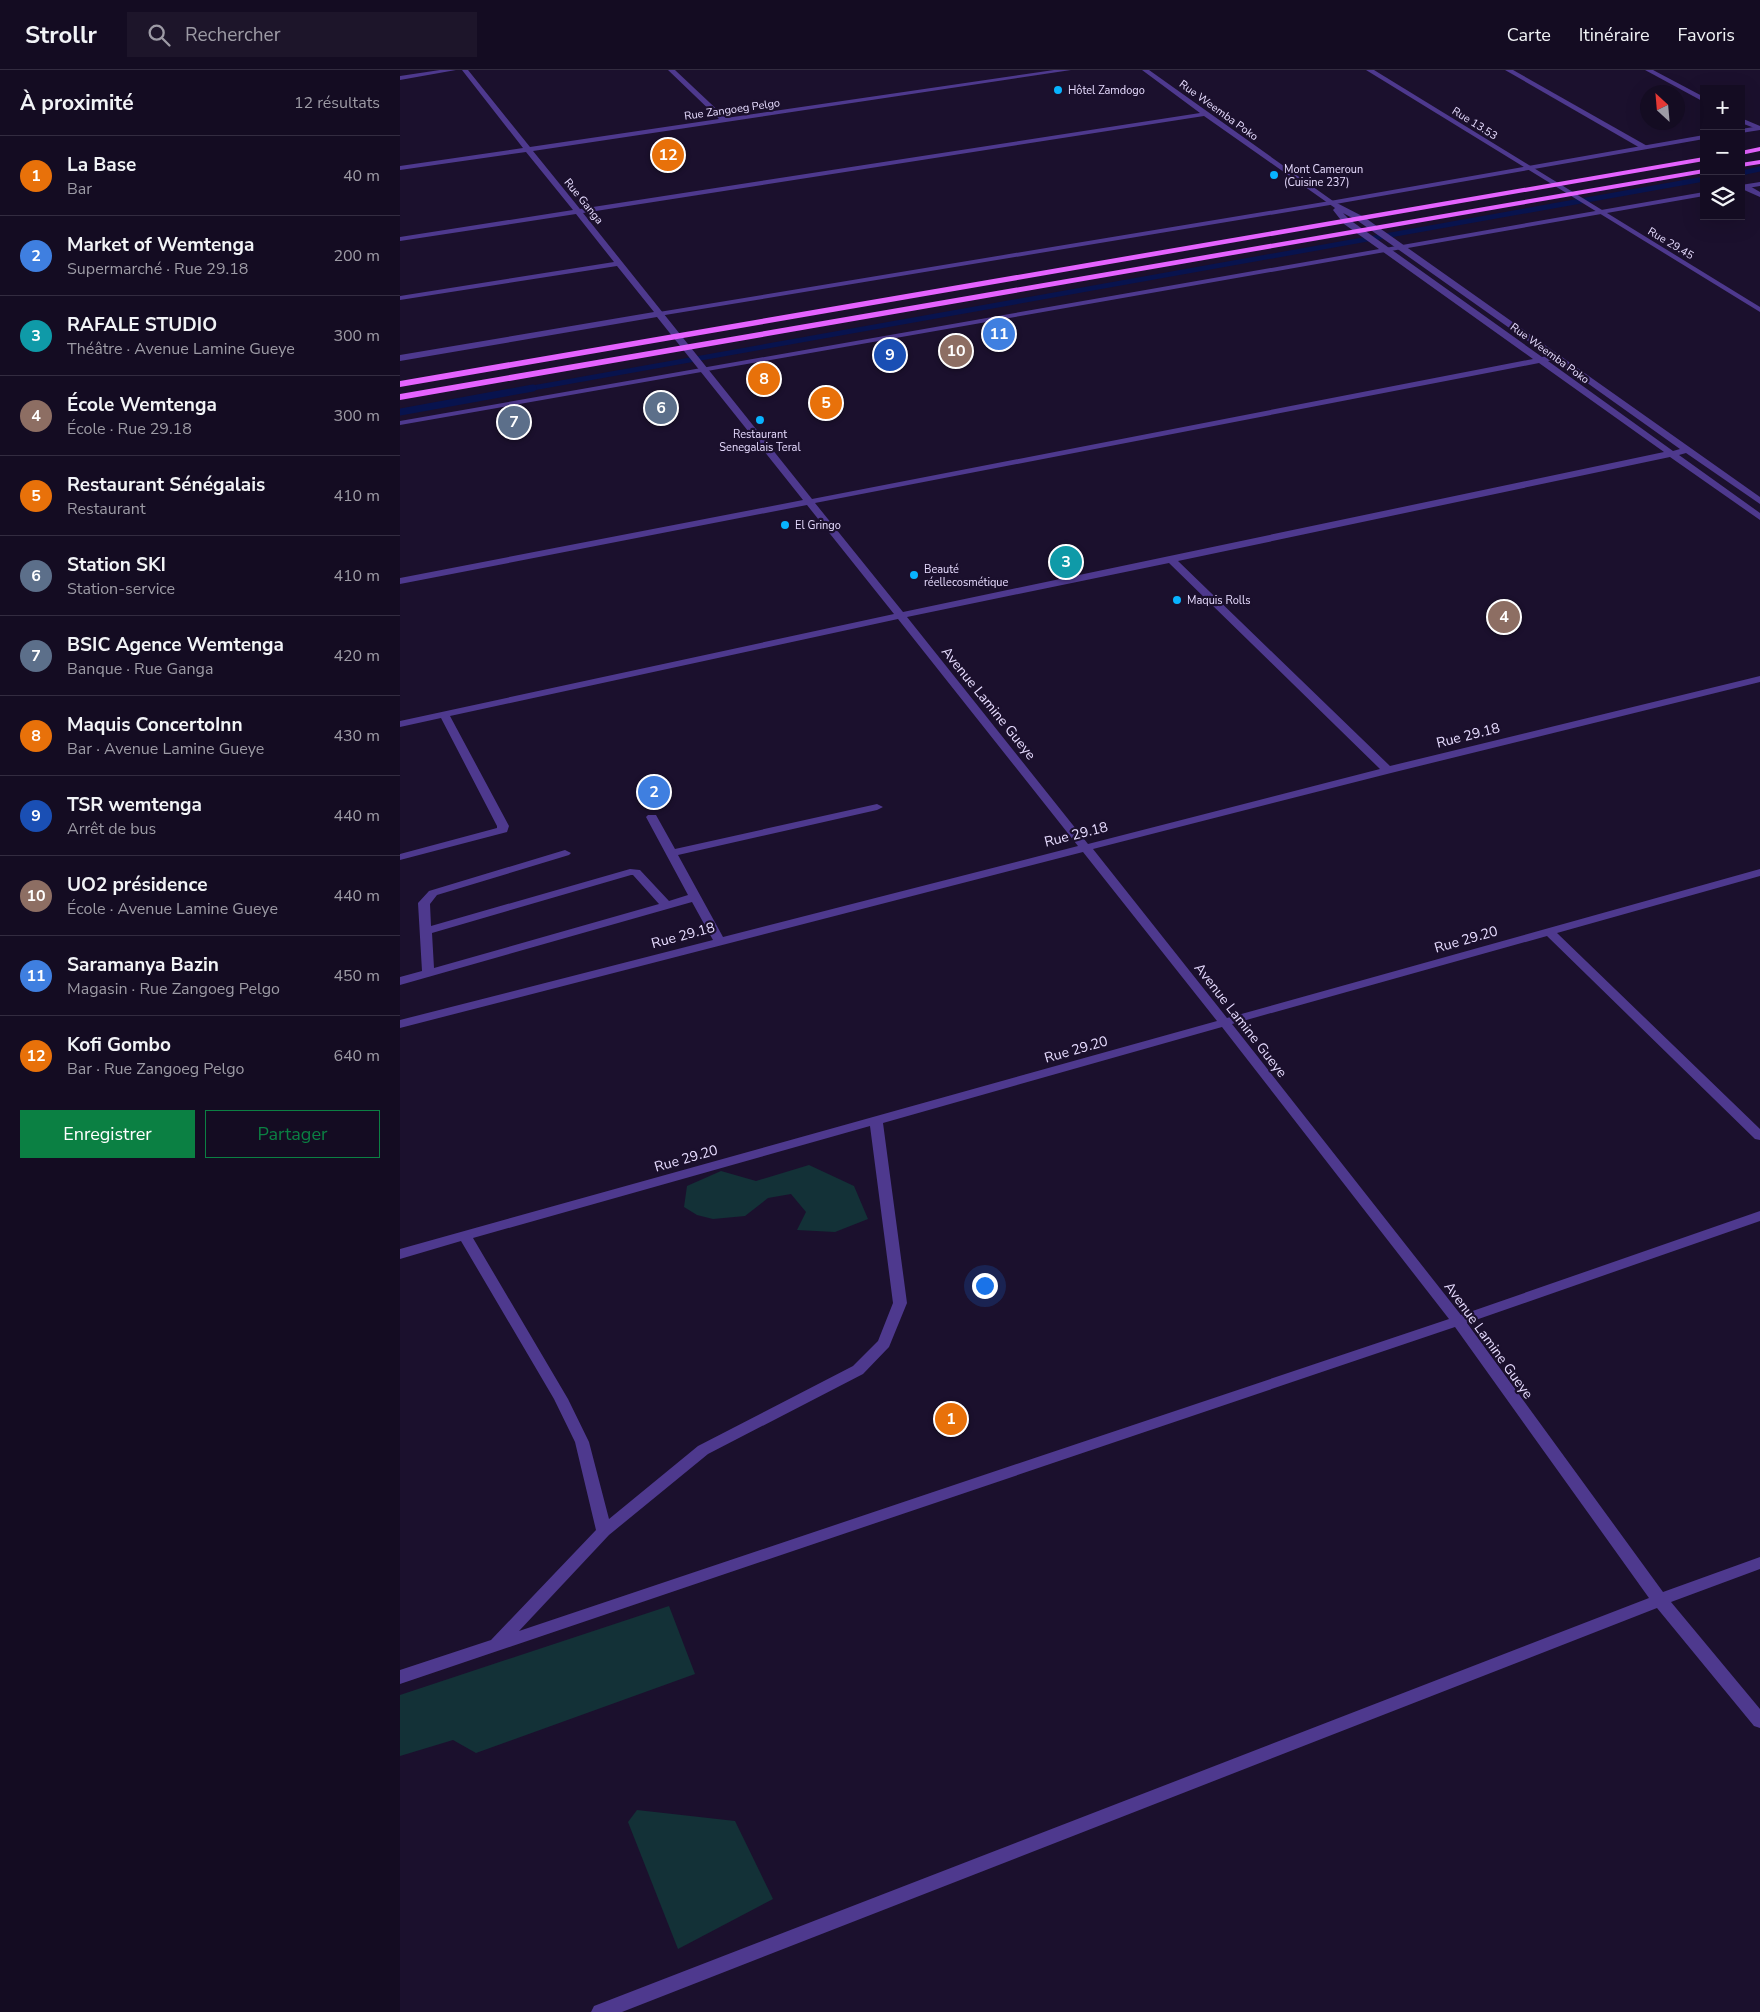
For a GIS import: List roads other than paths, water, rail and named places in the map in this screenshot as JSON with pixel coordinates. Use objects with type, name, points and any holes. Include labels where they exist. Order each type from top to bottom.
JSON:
[{"type":"main road","points":[[1745,152],[1760,149]]},
{"type":"main road","points":[[400,384],[1700,160]]},
{"type":"main road","points":[[1745,164],[1760,162]]},
{"type":"main road","points":[[400,398],[1700,172]]},
{"type":"street","points":[[400,78],[453,70]]},
{"type":"street","name":"Rue Ganga","points":[[465,70],[685,347]]},
{"type":"street","points":[[671,70],[724,120]]},
{"type":"street","name":"Rue Zangoeg Pelgo","points":[[400,168],[1068,70]]},
{"type":"street","name":"Rue Weemba Poko","points":[[1145,70],[1330,203],[1374,228],[1760,501]]},
{"type":"street","name":"Rue 13.53","points":[[1368,70],[1570,194]]},
{"type":"street","points":[[1508,70],[1645,147]]},
{"type":"street","points":[[1648,70],[1700,98]]},
{"type":"street","points":[[400,239],[1204,114]]},
{"type":"street","points":[[1745,122],[1759,128]]},
{"type":"street","points":[[1745,188],[1760,195]]},
{"type":"street","name":"Rue 29.45","points":[[1570,194],[1760,310]]},
{"type":"street","name":"Rue Weemba Poko","points":[[1330,203],[1347,222],[1760,517]]},
{"type":"street","points":[[400,298],[619,263]]},
{"type":"street","points":[[400,358],[659,314]]},
{"type":"street","name":"Avenue Lamine Gueye","points":[[685,347],[1225,1022],[1458,1321],[1660,1600],[1760,1721]]},
{"type":"street","points":[[400,582],[1557,357]]},
{"type":"street","points":[[400,724],[899,616],[1688,450]]},
{"type":"street","points":[[1171,560],[1388,770]]},
{"type":"street","name":"Rue 29.18","points":[[400,1024],[1388,770],[1760,679]]},
{"type":"street","points":[[400,857],[494,834],[502,830],[503,826],[444,714]]},
{"type":"street","points":[[671,853],[876,807]]},
{"type":"street","points":[[652,817],[719,941]]},
{"type":"street","points":[[428,973],[424,903],[433,893],[565,853]]},
{"type":"street","points":[[425,931],[630,872],[636,872],[667,905]]},
{"type":"street","name":"Rue 29.20","points":[[400,1254],[1760,872]]},
{"type":"street","points":[[400,981],[695,897]]},
{"type":"street","points":[[1549,931],[1760,1136]]},
{"type":"street","points":[[496,1644],[604,1531],[703,1450],[858,1370],[884,1342],[900,1302],[876,1120]]},
{"type":"street","points":[[400,1676],[1458,1321],[1760,1216]]},
{"type":"street","points":[[465,1236],[561,1399],[578,1433],[592,1478],[604,1531]]},
{"type":"street","points":[[600,2012],[1660,1600],[1760,1563]]},
{"type":"lane","points":[[1745,130],[1759,128]]},
{"type":"lane","points":[[659,314],[1330,203],[1700,138]]},
{"type":"lane","points":[[1745,187],[1760,184]]},
{"type":"lane","points":[[400,423],[1700,195]]},
{"type":"waterway","points":[[1745,172],[1760,169]]},
{"type":"waterway","points":[[527,389],[1700,180]]},
{"type":"waterway","points":[[400,412],[533,388]]},
{"type":"place","name":"Hôtel Zamdogo","points":[[1058,90]]},
{"type":"place","name":"Kofi Gombo","points":[[668,155]]},
{"type":"place","name":"Mont Cameroun (Cuisine 237)","points":[[1274,175]]},
{"type":"place","name":"Saramanya Bazin","points":[[999,334]]},
{"type":"place","name":"UO2 présidence","points":[[956,351]]},
{"type":"place","name":"TSR wemtenga","points":[[890,355]]},
{"type":"place","name":"Maquis ConcertoInn","points":[[764,379]]},
{"type":"place","name":"Restaurant Sénégalais","points":[[826,403]]},
{"type":"place","name":"Station SKI","points":[[661,408]]},
{"type":"place","name":"Restaurant Senegalais Teral","points":[[760,420]]},
{"type":"place","name":"BSIC Agence Wemtenga","points":[[514,422]]},
{"type":"place","name":"El Gringo","points":[[785,525]]},
{"type":"place","name":"RAFALE STUDIO","points":[[1066,562]]},
{"type":"place","name":"Beauté réellecosmétique","points":[[914,575]]},
{"type":"place","name":"Maquis Rolls","points":[[1177,600]]},
{"type":"place","name":"École Wemtenga","points":[[1504,617]]},
{"type":"place","name":"Market of Wemtenga","points":[[654,792]]},
{"type":"place","name":"La Base","points":[[951,1419]]}]
